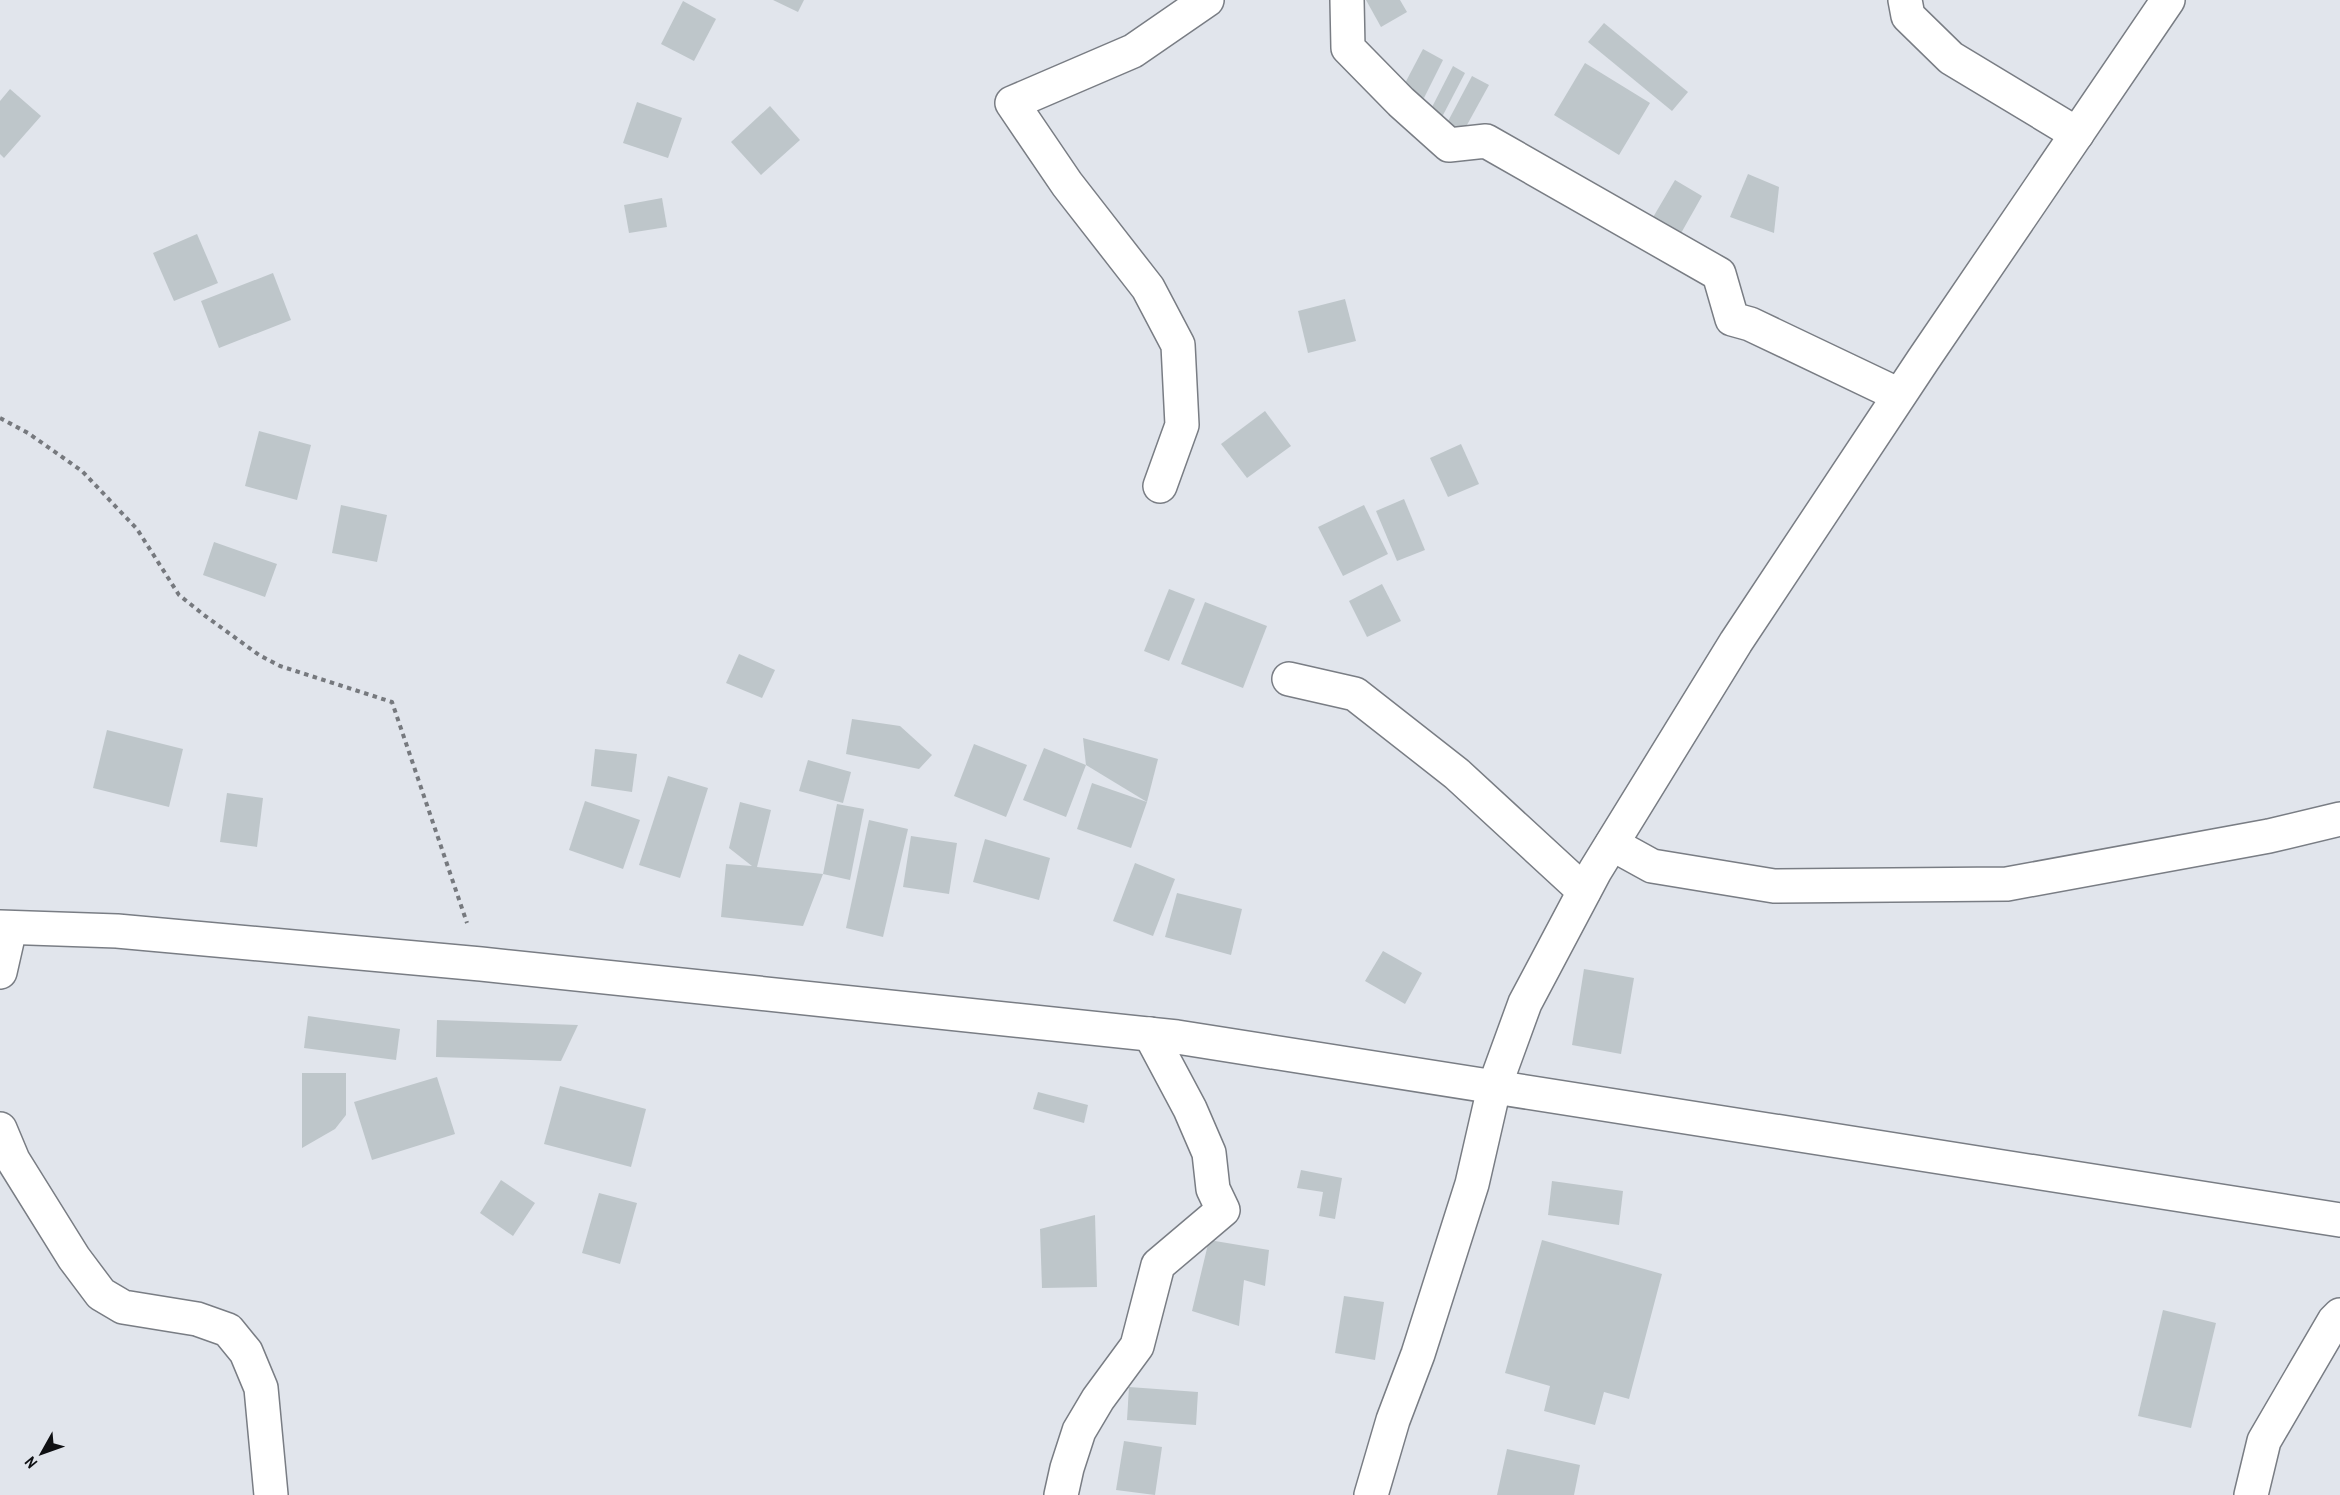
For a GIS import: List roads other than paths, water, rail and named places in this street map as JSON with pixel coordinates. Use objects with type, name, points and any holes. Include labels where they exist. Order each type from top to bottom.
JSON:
[{"type":"street","points":[[1160,486],[1182,425],[1178,345],[1148,288],[1067,184],[1011,104],[1133,51],[1207,0]]},
{"type":"street","points":[[1347,0],[1348,48],[1401,102],[1449,145],[1486,141],[1719,274],[1732,319],[1750,324],[1899,395]]},
{"type":"street","points":[[1905,0],[1908,16],[1951,58],[2077,134]]},
{"type":"street","points":[[1371,1495],[1393,1420],[1425,1332],[1473,1184],[1494,1088],[1524,1003],[1584,891],[1736,642],[1899,395],[2168,0]]},
{"type":"street","points":[[1288,679],[1355,694],[1457,774],[1584,891]]},
{"type":"street","points":[[1612,844],[1652,866],[1774,886],[2007,884],[2270,836],[2340,819]]},
{"type":"street","points":[[0,972],[5,927],[117,931],[481,964],[1189,1038],[2340,1220]]},
{"type":"street","points":[[1061,1495],[1079,1431],[1098,1399],[1137,1346],[1158,1265],[1223,1210],[1213,1190],[1209,1153],[1190,1109],[1150,1034]]},
{"type":"street","points":[[0,1129],[13,1161],[74,1257],[101,1294],[123,1307],[197,1319],[228,1330],[246,1352],[261,1388],[271,1495]]},
{"type":"street","points":[[2251,1495],[2264,1441],[2334,1321],[2340,1315]]}]
